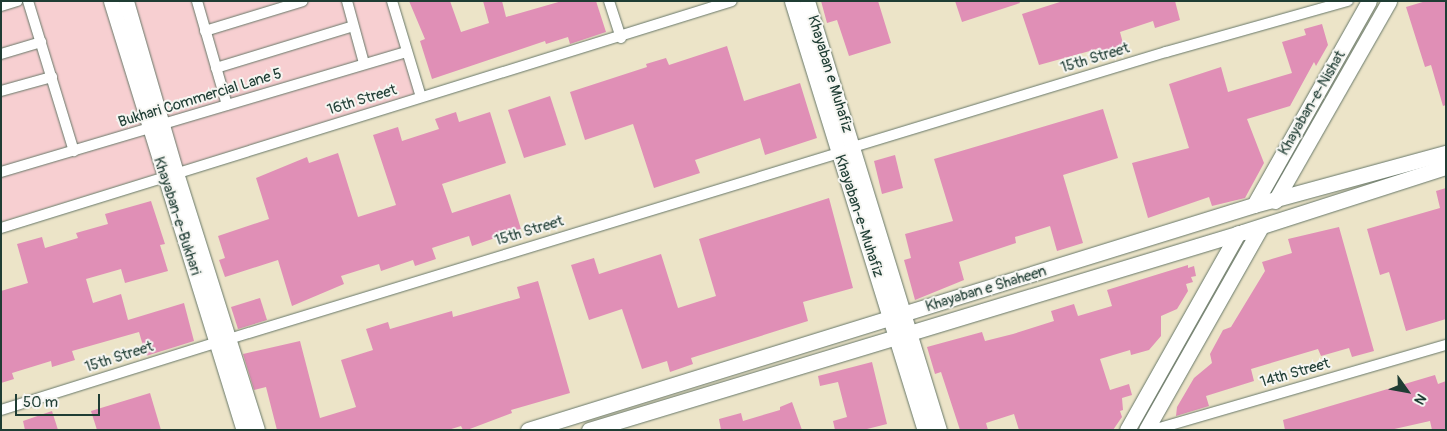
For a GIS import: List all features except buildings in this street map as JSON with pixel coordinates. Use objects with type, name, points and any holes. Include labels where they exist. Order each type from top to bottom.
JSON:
[{"type":"street","points":[[1,6],[18,1]]},
{"type":"street","points":[[28,1],[74,151]]},
{"type":"street","name":"Khayaban-e-Bukhari","points":[[111,1],[156,127]]},
{"type":"street","name":"Khayaban-e-Bukhari","points":[[126,1],[156,127],[170,175],[223,340],[257,430]]},
{"type":"street","points":[[197,1],[227,105]]},
{"type":"street","points":[[205,31],[303,1]]},
{"type":"street","points":[[347,1],[364,64]]},
{"type":"street","points":[[392,1],[421,97]]},
{"type":"street","points":[[610,1],[621,38]]},
{"type":"street","name":"16th Street","points":[[1,228],[421,97],[621,38],[732,1]]},
{"type":"street","name":"Khayaban-e-Muhafiz","points":[[792,1],[818,61],[838,153],[897,316]]},
{"type":"street","name":"Khayaban e Muhafiz","points":[[807,1],[818,61],[853,148]]},
{"type":"street","name":"15th Street","points":[[853,148],[1166,52],[1348,1]]},
{"type":"street","name":"Khayaban-e-Nishat","points":[[1254,205],[1369,1]]},
{"type":"street","name":"Khayaban-e-Nishat","points":[[1275,201],[1389,1]]},
{"type":"street","points":[[216,68],[354,26]]},
{"type":"street","points":[[1,54],[41,42]]},
{"type":"street","name":"Bukhari Commercial Lane 5","points":[[1,172],[408,52]]},
{"type":"street","points":[[1,91],[52,77]]},
{"type":"street","name":"Khayaban-e-Muhafiz","points":[[853,148],[925,430]]},
{"type":"street","name":"15th Street","points":[[1,410],[223,340],[838,153]]},
{"type":"street","name":"Khayaban e Shaheen","points":[[528,430],[1254,205],[1275,201],[1446,153]]},
{"type":"street","name":"Khayaban e Shaheen","points":[[590,430],[902,334],[1261,227],[1446,167]]},
{"type":"street","points":[[1146,430],[1261,227]]},
{"type":"street","points":[[1127,430],[1238,233]]},
{"type":"street","name":"Khayaban-e-Muhafiz","points":[[902,334],[939,430]]},
{"type":"street","name":"Khayaban-e-Bukhari","points":[[223,340],[244,430]]},
{"type":"street","name":"14th Street","points":[[1153,430],[1446,346]]},
{"type":"shaded area","points":[[1,1],[387,1],[415,94],[1,222]]}]
